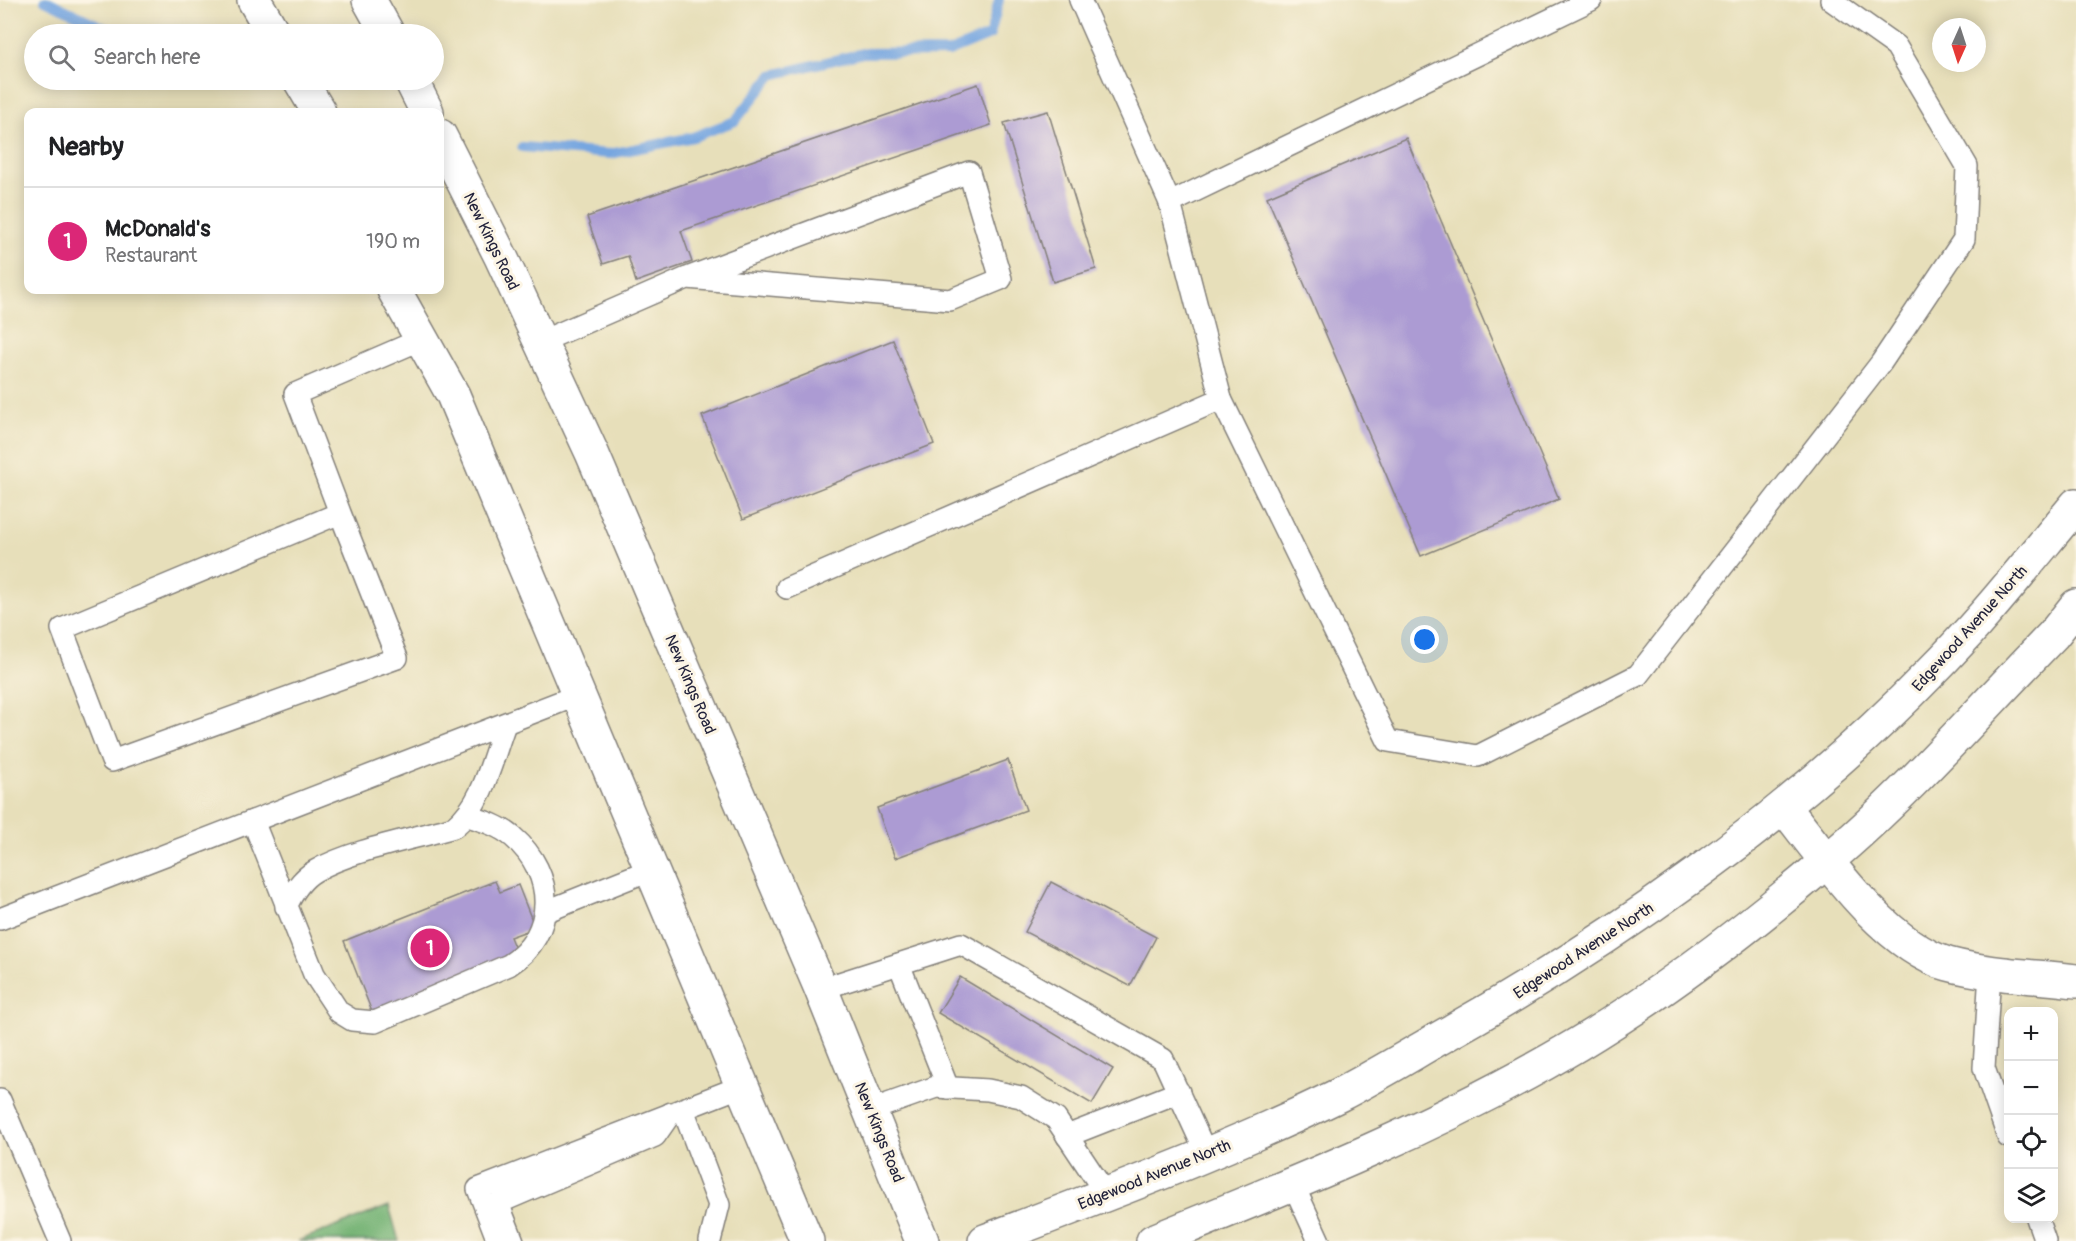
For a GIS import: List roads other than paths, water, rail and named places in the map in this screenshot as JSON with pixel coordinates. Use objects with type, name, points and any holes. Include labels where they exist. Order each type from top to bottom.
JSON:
[{"type":"main road","points":[[254,0],[268,24]]},
{"type":"main road","points":[[369,0],[382,24]]},
{"type":"main road","points":[[306,90],[317,108]]},
{"type":"main road","points":[[416,90],[426,108]]},
{"type":"main road","name":"New Kings Road","points":[[444,144],[592,453],[871,1110],[922,1241]]},
{"type":"main road","points":[[396,294],[453,395],[807,1241]]},
{"type":"main road","name":"Edgewood Avenue North","points":[[986,1241],[1206,1153],[1339,1095],[1539,982],[1656,902],[1784,807],[1931,673],[2076,505]]},
{"type":"main road","points":[[1153,1241],[1293,1184],[1450,1113],[1578,1044],[1683,973],[1827,861],[1968,723],[2053,635],[2076,606]]},
{"type":"main road","points":[[1784,807],[1827,861],[1869,908],[1910,946],[1947,963],[1990,972],[2076,981]]},
{"type":"lane","points":[[1080,0],[1170,203],[1221,399],[1388,741],[1478,756],[1638,675],[1881,363],[1964,239],[1967,166],[1896,46],[1831,0]]},
{"type":"lane","points":[[1170,203],[1591,0]]},
{"type":"lane","points":[[540,342],[687,278],[969,172],[1001,279],[950,300],[687,278]]},
{"type":"lane","points":[[340,513],[62,629],[112,761],[397,658],[295,394],[422,339]]},
{"type":"lane","points":[[787,588],[1221,399]]},
{"type":"lane","points":[[0,919],[578,695]]},
{"type":"lane","points":[[286,907],[295,888],[314,871],[345,858],[454,827],[468,816],[476,803],[505,724]]},
{"type":"lane","points":[[253,821],[314,974],[339,1012],[352,1020],[375,1022],[509,965],[523,956],[540,934],[547,911],[543,884],[530,856],[513,837],[492,823],[468,816]]},
{"type":"lane","points":[[547,911],[652,868]]},
{"type":"lane","points":[[820,989],[962,944],[1163,1059],[1206,1153]]},
{"type":"lane","points":[[899,964],[948,1088]]},
{"type":"lane","points":[[1990,972],[1984,1068],[2004,1126]]},
{"type":"lane","points":[[498,1241],[478,1189],[742,1086]]},
{"type":"lane","points":[[871,1110],[936,1087],[988,1090],[1021,1097],[1056,1119],[1106,1194]]},
{"type":"lane","points":[[1067,1136],[1179,1092]]},
{"type":"lane","points":[[0,1101],[60,1241]]},
{"type":"lane","points":[[513,1241],[498,1203],[655,1136],[677,1111]]},
{"type":"lane","points":[[677,1111],[719,1205],[711,1241]]},
{"type":"lane","points":[[1293,1184],[1319,1241]]},
{"type":"lane","points":[[2039,1223],[2045,1241]]},
{"type":"waterway","points":[[45,0],[96,24]]},
{"type":"waterway","points":[[522,147],[610,154],[693,137],[735,121],[772,75],[863,53],[949,52],[990,35],[999,0]]},
{"type":"place","name":"McDonald's","points":[[430,948]]}]
